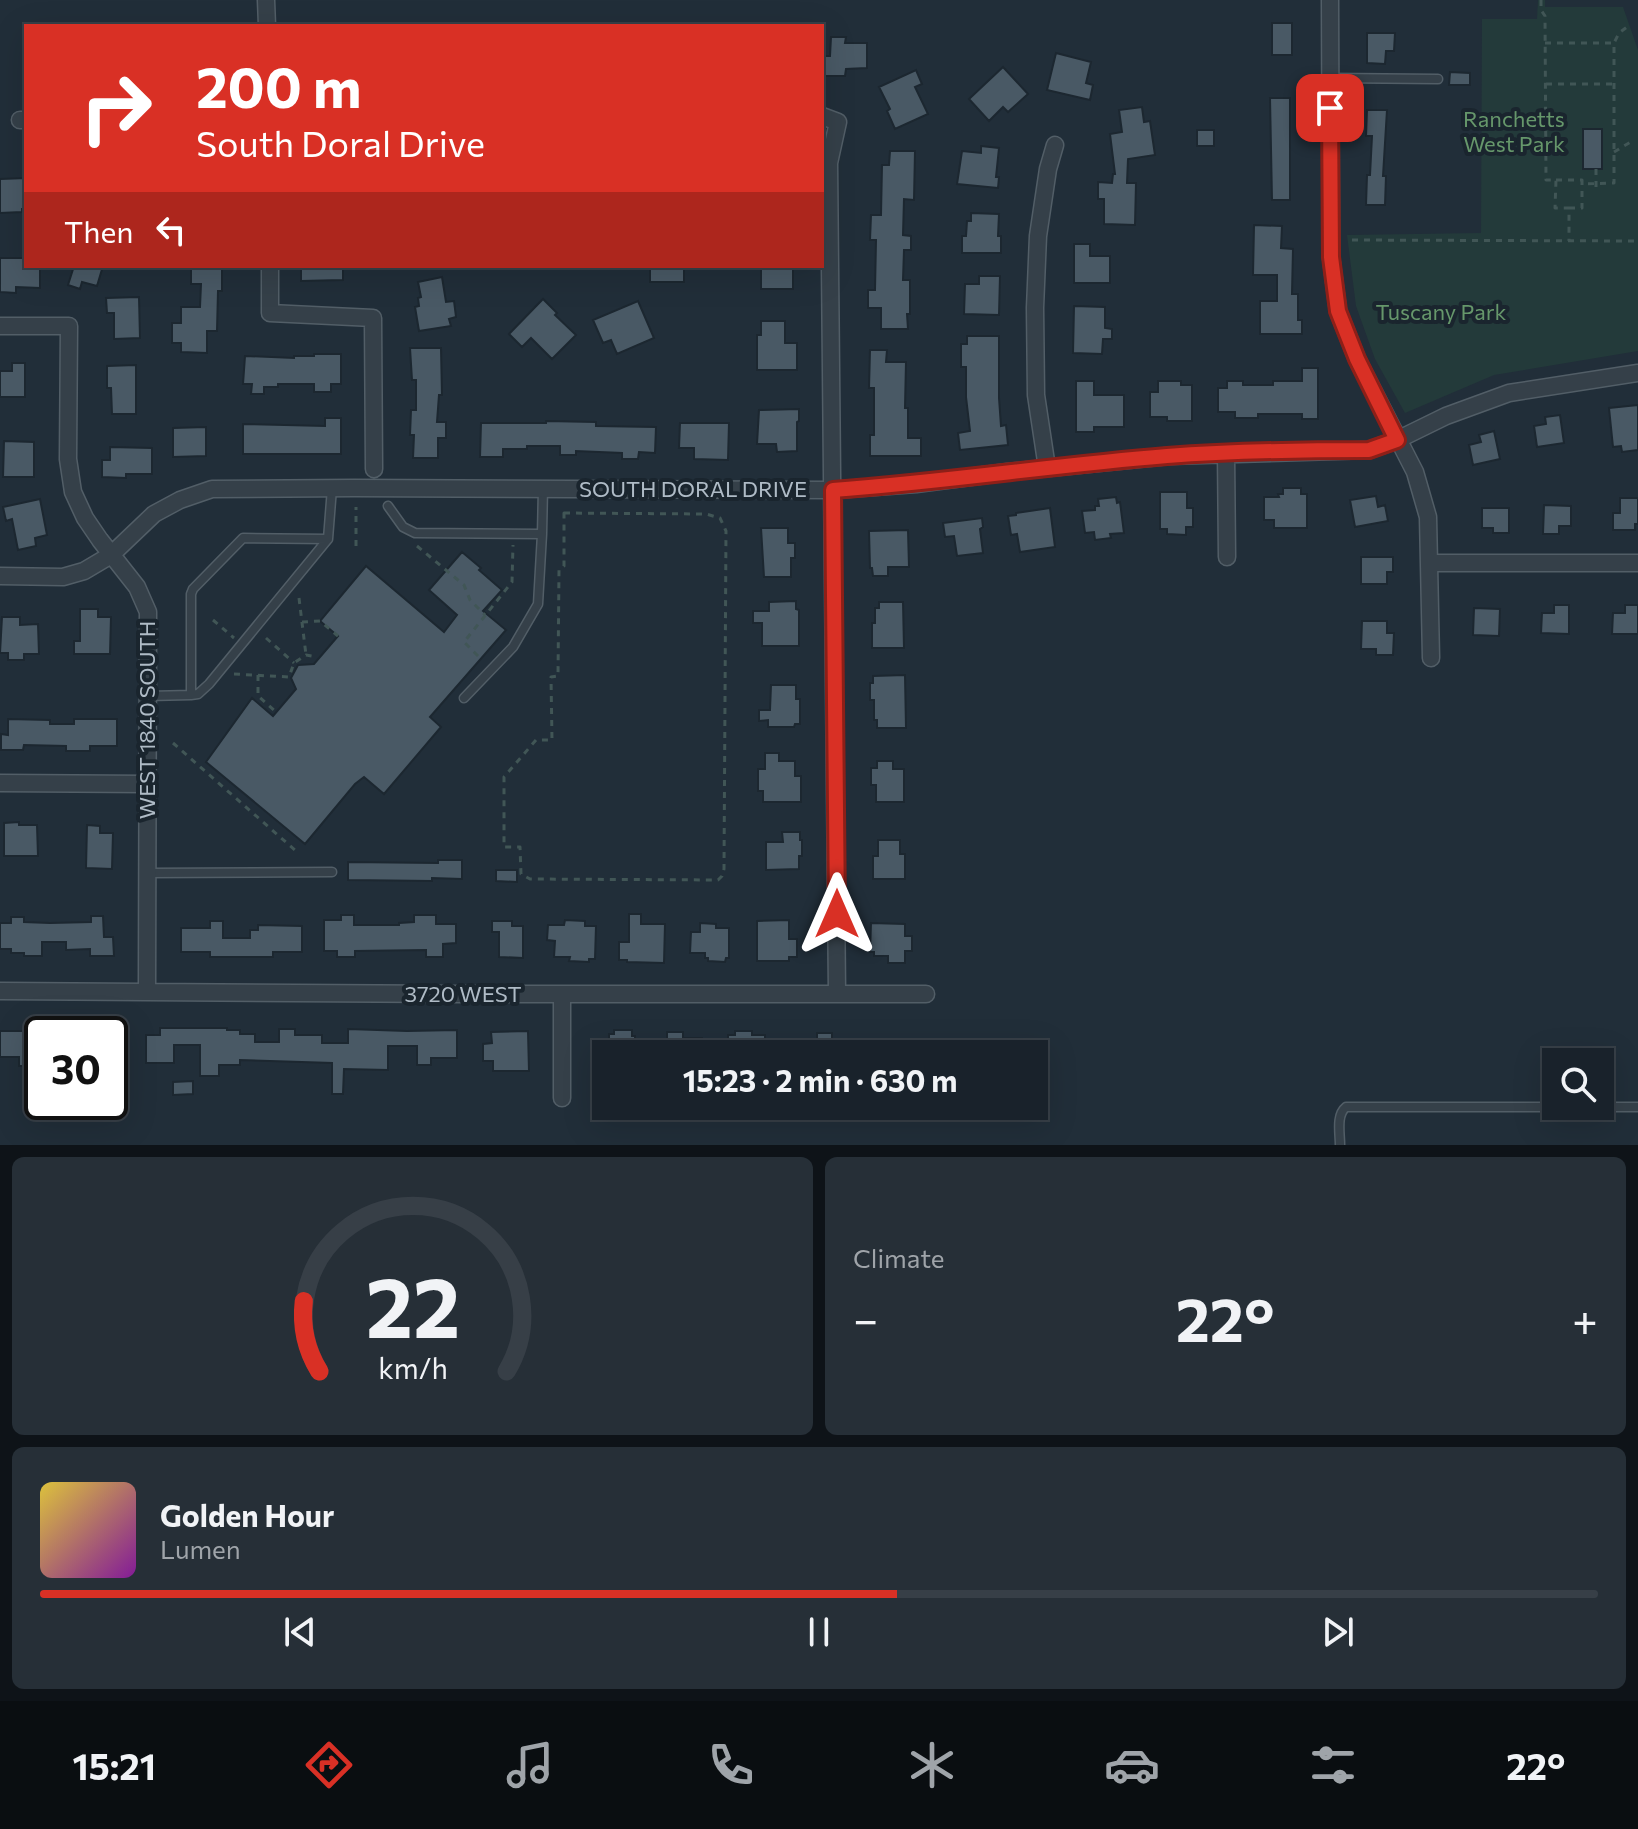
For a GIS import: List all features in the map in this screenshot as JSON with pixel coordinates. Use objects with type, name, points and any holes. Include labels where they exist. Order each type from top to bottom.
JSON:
[{"type":"street","points":[[266,0],[267,24]]},
{"type":"street","points":[[1330,0],[1331,257],[1338,311],[1357,359],[1415,472],[1428,517],[1431,658]]},
{"type":"street","points":[[824,117],[838,122],[829,163],[837,993]]},
{"type":"street","points":[[1047,468],[1036,395],[1035,308],[1038,236],[1048,169],[1055,145]]},
{"type":"street","points":[[270,268],[270,313],[373,318],[374,469]]},
{"type":"street","name":"WEST 1840 SOUTH","points":[[0,326],[69,326],[68,459],[73,492],[85,518],[137,587],[148,612],[147,991]]},
{"type":"street","name":"SOUTH DORAL DRIVE","points":[[0,576],[63,577],[84,571],[111,555],[154,514],[180,500],[212,489],[833,490],[916,484],[1168,456],[1369,450],[1446,416],[1509,393],[1638,373]]},
{"type":"street","points":[[1226,453],[1227,557]]},
{"type":"street","points":[[1429,563],[1638,563]]},
{"type":"street","points":[[0,783],[148,784]]},
{"type":"street","name":"3720 WEST","points":[[0,991],[926,994]]},
{"type":"street","points":[[562,994],[562,1098]]},
{"type":"lane","points":[[1330,78],[1438,79]]},
{"type":"lane","points":[[148,696],[198,694],[209,684],[328,539],[332,488]]},
{"type":"lane","points":[[464,698],[513,647],[538,604],[543,488]]},
{"type":"lane","points":[[388,506],[403,527],[415,533],[542,534]]},
{"type":"lane","points":[[191,695],[193,589],[243,538],[328,539]]},
{"type":"lane","points":[[147,873],[332,872]]},
{"type":"lane","points":[[1340,1145],[1340,1117],[1346,1107],[1638,1107]]},
{"type":"path","points":[[1541,0],[1541,10],[1545,16],[1546,180],[1556,180],[1582,180],[1582,208],[1555,208],[1556,180]]},
{"type":"path","points":[[1582,184],[1614,183],[1614,43],[1619,33],[1627,27]]},
{"type":"path","points":[[1545,43],[1614,43]]},
{"type":"path","points":[[1545,84],[1614,84]]},
{"type":"path","points":[[1614,152],[1634,140]]},
{"type":"path","points":[[1596,169],[1596,191]]},
{"type":"path","points":[[1569,208],[1569,241]]},
{"type":"path","points":[[1352,240],[1638,241]]},
{"type":"path","points":[[356,507],[356,546]]},
{"type":"path","points":[[564,513],[706,514],[720,518],[726,531],[725,854],[724,869],[718,880],[530,879],[521,874],[520,847],[504,847],[504,777],[536,740],[552,740],[551,677],[558,676],[559,570],[564,566],[564,513]]},
{"type":"path","points":[[478,656],[464,642],[512,582],[513,545]]},
{"type":"path","points":[[417,546],[464,585],[470,600],[485,615]]},
{"type":"path","points":[[299,598],[306,655]]},
{"type":"path","points":[[213,620],[234,638]]},
{"type":"path","points":[[302,622],[320,621],[338,636]]},
{"type":"path","points":[[266,638],[294,663]]},
{"type":"path","points":[[234,674],[289,677],[294,663],[306,655],[317,657]]},
{"type":"path","points":[[258,675],[258,696],[276,712]]},
{"type":"path","points":[[173,743],[296,851]]},
{"type":"green space","name":"Tuscany Park","points":[[1538,0],[1545,0],[1545,7],[1623,7],[1638,50],[1638,351],[1494,375],[1405,413],[1375,359],[1356,306],[1347,235],[1481,233],[1482,19],[1537,19]]},
{"type":"building","points":[[1272,23],[1292,23],[1292,55],[1272,55]]},
{"type":"building","points":[[1367,33],[1395,33],[1394,51],[1386,51],[1385,64],[1367,63]]},
{"type":"building","points":[[831,37],[846,37],[845,43],[867,43],[867,68],[846,69],[845,76],[824,76],[824,56],[830,56]]},
{"type":"building","points":[[1056,53],[1091,62],[1086,83],[1093,85],[1090,100],[1047,90]]},
{"type":"building","points":[[1003,67],[1028,94],[1008,112],[1003,107],[989,121],[969,99]]},
{"type":"building","points":[[916,70],[922,84],[915,87],[928,114],[895,129],[887,111],[890,109],[879,87]]},
{"type":"building","points":[[1450,72],[1470,73],[1470,85],[1449,85]]},
{"type":"building","points":[[1270,98],[1290,98],[1290,200],[1272,200]]},
{"type":"building","points":[[1142,107],[1144,122],[1150,121],[1155,155],[1128,159],[1127,183],[1136,183],[1135,225],[1104,224],[1104,199],[1098,199],[1098,182],[1112,183],[1115,174],[1110,134],[1122,132],[1119,110]]},
{"type":"building","points":[[1367,110],[1387,110],[1383,176],[1386,176],[1385,205],[1366,205],[1372,136],[1366,136]]},
{"type":"building","points":[[1583,129],[1602,129],[1602,169],[1583,169]]},
{"type":"building","points":[[1197,130],[1214,130],[1214,146],[1197,146]]},
{"type":"building","points":[[981,146],[999,148],[998,188],[957,184],[962,151],[981,153]]},
{"type":"building","points":[[890,151],[915,151],[914,200],[904,199],[903,235],[911,236],[911,250],[904,250],[903,280],[910,280],[908,329],[881,329],[881,308],[868,308],[868,290],[875,290],[876,240],[870,240],[871,215],[881,215],[882,165],[889,165]]},
{"type":"building","points":[[24,178],[22,212],[0,213],[0,179]]},
{"type":"building","points":[[971,213],[999,214],[1001,253],[962,253],[962,236],[966,236]]},
{"type":"building","points":[[1254,225],[1282,226],[1281,248],[1293,249],[1292,294],[1298,294],[1298,320],[1302,320],[1302,334],[1260,334],[1260,301],[1277,301],[1277,275],[1253,275]]},
{"type":"building","points":[[1074,244],[1090,244],[1090,256],[1110,256],[1110,283],[1074,283]]},
{"type":"building","points":[[0,258],[24,258],[24,268],[40,268],[40,288],[16,287],[16,293],[0,292]]},
{"type":"building","points":[[73,268],[102,268],[97,286],[82,282],[80,289],[68,285]]},
{"type":"building","points":[[191,268],[222,268],[217,331],[207,331],[207,353],[181,352],[181,343],[172,343],[172,323],[181,323],[181,307],[200,307],[201,284],[191,284]]},
{"type":"building","points":[[301,268],[343,268],[343,280],[301,281]]},
{"type":"building","points":[[650,268],[684,268],[684,282],[650,282]]},
{"type":"building","points":[[761,268],[793,268],[793,289],[761,289]]},
{"type":"building","points":[[979,276],[1000,276],[999,315],[964,314],[965,284],[979,284]]},
{"type":"building","points":[[442,277],[446,302],[454,301],[456,317],[449,319],[451,326],[419,331],[415,307],[419,306],[418,298],[421,297],[418,282]]},
{"type":"building","points":[[139,297],[140,338],[114,339],[114,313],[107,313],[106,298]]},
{"type":"building","points":[[543,299],[576,335],[552,359],[531,338],[522,347],[509,334]]},
{"type":"building","points":[[638,301],[654,338],[617,354],[611,340],[603,343],[593,320]]},
{"type":"building","points":[[1074,306],[1105,307],[1105,328],[1112,329],[1112,339],[1103,339],[1102,354],[1073,353]]},
{"type":"building","points":[[761,321],[785,321],[785,343],[797,343],[797,370],[757,370],[757,335],[761,335]]},
{"type":"building","points":[[967,336],[999,336],[1001,426],[1006,425],[1008,445],[960,450],[958,433],[970,431],[966,367],[961,367],[961,344],[967,344]]},
{"type":"building","points":[[410,348],[441,348],[442,395],[439,395],[437,422],[446,422],[446,438],[438,438],[438,458],[413,458],[414,435],[410,435],[411,410],[416,410],[416,380],[412,380]]},
{"type":"building","points":[[870,350],[887,350],[886,362],[906,362],[908,438],[921,438],[921,456],[870,456],[870,435],[874,435],[874,388],[869,388]]},
{"type":"building","points":[[341,354],[341,384],[331,384],[331,392],[314,392],[314,384],[278,384],[278,387],[264,387],[264,394],[251,394],[252,384],[243,384],[245,356],[294,358]]},
{"type":"building","points":[[12,363],[25,363],[25,397],[0,397],[0,371],[12,371]]},
{"type":"building","points":[[136,365],[136,414],[112,414],[107,366]]},
{"type":"building","points":[[1302,368],[1318,368],[1318,419],[1302,419],[1302,414],[1258,414],[1258,418],[1235,418],[1235,412],[1218,412],[1218,388],[1227,388],[1227,381],[1243,381],[1243,385],[1273,385],[1273,381],[1302,381]]},
{"type":"building","points":[[1076,381],[1094,381],[1094,395],[1124,395],[1124,427],[1094,427],[1094,432],[1076,432]]},
{"type":"building","points":[[1158,381],[1181,381],[1181,385],[1192,385],[1192,421],[1150,417],[1150,392],[1158,392]]},
{"type":"building","points":[[1638,405],[1638,450],[1622,452],[1621,446],[1613,447],[1609,408]]},
{"type":"building","points":[[799,409],[797,451],[777,452],[776,444],[757,444],[759,410]]},
{"type":"building","points":[[1560,415],[1564,443],[1537,447],[1534,426],[1546,424],[1545,417]]},
{"type":"building","points":[[325,418],[341,418],[341,454],[243,454],[243,424],[325,426]]},
{"type":"building","points":[[546,421],[656,427],[655,453],[639,452],[638,459],[622,459],[622,453],[576,451],[576,455],[560,455],[560,446],[527,446],[527,449],[503,449],[503,457],[480,457],[481,423]]},
{"type":"building","points":[[680,423],[729,423],[728,460],[694,459],[694,448],[679,448]]},
{"type":"building","points":[[206,427],[206,456],[173,457],[173,428]]},
{"type":"building","points":[[1494,431],[1500,459],[1473,465],[1469,445],[1481,442],[1479,435]]},
{"type":"building","points":[[4,441],[34,442],[34,477],[3,477]]},
{"type":"building","points":[[110,447],[152,448],[152,474],[126,474],[126,478],[102,477],[102,460],[110,460]]},
{"type":"building","points":[[1283,488],[1301,488],[1301,494],[1307,494],[1307,528],[1274,528],[1274,520],[1264,520],[1264,497],[1279,497],[1278,494],[1283,494]]},
{"type":"building","points":[[1160,492],[1187,492],[1187,508],[1193,508],[1193,527],[1186,527],[1186,535],[1167,534],[1167,529],[1160,529]]},
{"type":"building","points":[[1376,496],[1378,507],[1385,505],[1388,521],[1355,527],[1350,500]]},
{"type":"building","points":[[1116,497],[1117,503],[1120,502],[1124,533],[1095,540],[1094,532],[1085,533],[1082,511],[1095,510],[1095,506],[1099,506],[1098,499]]},
{"type":"building","points":[[1620,498],[1638,498],[1638,524],[1635,524],[1635,530],[1613,530],[1613,513],[1620,513]]},
{"type":"building","points":[[40,499],[47,535],[35,538],[36,546],[18,550],[12,519],[6,521],[3,507]]},
{"type":"building","points":[[1544,505],[1571,506],[1571,526],[1559,526],[1559,534],[1543,534]]},
{"type":"building","points":[[1050,508],[1055,547],[1020,552],[1017,534],[1011,535],[1008,516]]},
{"type":"building","points":[[1482,508],[1509,508],[1509,533],[1493,533],[1493,528],[1482,528]]},
{"type":"building","points":[[982,518],[983,553],[957,556],[954,536],[945,537],[943,523]]},
{"type":"building","points":[[761,528],[788,528],[788,543],[795,543],[791,577],[764,577]]},
{"type":"building","points":[[908,530],[909,567],[888,567],[888,576],[873,576],[869,531]]},
{"type":"building","points":[[462,552],[502,590],[483,611],[506,630],[430,717],[441,727],[384,794],[364,777],[305,844],[206,762],[252,698],[273,716],[296,689],[291,678],[298,665],[314,664],[338,636],[320,621],[366,566],[444,632],[457,615],[429,590]]},
{"type":"building","points":[[1361,557],[1393,557],[1393,572],[1387,572],[1387,584],[1361,584]]},
{"type":"building","points":[[796,601],[799,646],[762,646],[762,623],[753,623],[753,611],[769,611],[769,602]]},
{"type":"building","points":[[879,602],[903,602],[904,648],[872,648],[872,623],[875,623],[875,608],[879,608]]},
{"type":"building","points":[[1554,605],[1569,605],[1569,634],[1541,633],[1542,613],[1554,613]]},
{"type":"building","points":[[1625,605],[1638,605],[1638,634],[1612,634],[1613,613],[1625,613]]},
{"type":"building","points":[[1474,608],[1500,609],[1499,636],[1473,635]]},
{"type":"building","points":[[80,609],[98,609],[98,617],[111,617],[110,654],[74,654],[74,641],[80,641]]},
{"type":"building","points":[[2,617],[20,617],[20,625],[38,624],[39,654],[24,654],[24,660],[8,660],[8,653],[0,653]]},
{"type":"building","points":[[1362,621],[1387,621],[1387,633],[1394,633],[1393,655],[1376,655],[1376,649],[1361,649]]},
{"type":"building","points":[[905,675],[906,728],[877,728],[874,700],[870,700],[873,676]]},
{"type":"building","points":[[771,685],[796,685],[796,699],[800,699],[800,724],[794,727],[768,727],[768,720],[759,721],[759,710],[770,710]]},
{"type":"building","points":[[8,719],[74,724],[74,719],[117,719],[117,746],[90,746],[90,751],[66,751],[66,746],[24,745],[23,750],[1,750],[1,734],[8,735]]},
{"type":"building","points":[[765,753],[779,753],[779,761],[795,761],[795,776],[801,776],[801,802],[763,802],[763,791],[758,791],[758,769],[765,769]]},
{"type":"building","points":[[877,761],[893,761],[893,769],[904,769],[904,802],[876,802],[876,785],[871,785],[871,768],[877,768]]},
{"type":"building","points":[[19,822],[19,825],[37,825],[38,856],[4,856],[4,823]]},
{"type":"building","points":[[87,825],[100,826],[100,833],[113,833],[112,869],[86,868]]},
{"type":"building","points":[[782,832],[800,832],[802,856],[799,856],[799,869],[766,870],[766,842],[783,842]]},
{"type":"building","points":[[878,840],[900,840],[900,854],[905,854],[905,879],[873,879],[873,856],[878,856]]},
{"type":"building","points":[[438,860],[462,860],[462,879],[348,880],[348,862],[438,863]]},
{"type":"building","points":[[496,870],[517,870],[517,882],[496,881]]},
{"type":"building","points":[[629,914],[641,914],[641,924],[665,924],[664,963],[619,960],[619,942],[629,942]]},
{"type":"building","points":[[341,915],[354,915],[354,925],[399,925],[414,922],[414,915],[436,915],[436,924],[456,924],[456,943],[443,944],[443,957],[426,957],[426,950],[355,951],[355,957],[337,957],[337,951],[324,951],[324,920],[341,920]]},
{"type":"building","points":[[91,916],[103,916],[104,937],[113,937],[114,956],[90,956],[90,949],[66,950],[66,942],[42,942],[42,956],[24,956],[24,953],[11,953],[11,949],[0,949],[0,923],[11,923],[11,917],[24,917],[24,922],[50,923],[91,922]]},
{"type":"building","points":[[565,920],[585,921],[585,926],[596,926],[595,959],[589,959],[589,962],[554,957],[555,941],[547,940],[548,925],[564,925]]},
{"type":"building","points":[[789,920],[789,939],[797,939],[797,957],[789,957],[789,961],[757,961],[757,921]]},
{"type":"building","points":[[210,921],[223,921],[223,938],[250,938],[250,930],[258,930],[258,925],[302,926],[302,952],[273,952],[273,957],[210,957],[210,952],[181,952],[181,928],[210,928]]},
{"type":"building","points":[[492,921],[512,921],[512,926],[523,926],[523,958],[499,957],[499,932],[492,932]]},
{"type":"building","points":[[700,923],[729,928],[729,958],[725,962],[708,961],[705,953],[690,953],[691,932],[700,932]]},
{"type":"building","points":[[871,923],[905,924],[905,936],[912,936],[912,951],[905,951],[905,963],[888,963],[888,956],[874,956],[874,952],[870,952]]},
{"type":"building","points":[[160,1028],[227,1028],[240,1030],[240,1034],[255,1034],[255,1042],[279,1042],[279,1029],[295,1029],[295,1035],[322,1035],[322,1043],[348,1043],[348,1029],[457,1030],[457,1058],[431,1058],[431,1065],[417,1065],[417,1046],[388,1046],[388,1070],[344,1069],[343,1094],[332,1094],[332,1063],[240,1060],[240,1065],[219,1065],[219,1076],[200,1076],[200,1045],[174,1045],[174,1063],[146,1063],[146,1035],[160,1035]]},
{"type":"building","points":[[614,1030],[632,1030],[635,1040],[596,1040],[609,1039],[609,1034],[614,1034]]},
{"type":"building","points":[[0,1031],[24,1031],[24,1066],[19,1066],[19,1057],[0,1057]]},
{"type":"building","points":[[528,1031],[529,1071],[493,1071],[493,1061],[483,1061],[483,1044],[492,1043],[491,1032]]},
{"type":"building","points":[[735,1031],[752,1031],[752,1035],[765,1035],[765,1040],[728,1040],[728,1035],[735,1035]]},
{"type":"building","points":[[667,1032],[683,1032],[683,1038],[702,1038],[702,1040],[667,1040]]},
{"type":"building","points":[[817,1033],[832,1033],[832,1040],[813,1040],[817,1039]]},
{"type":"building","points":[[193,1081],[193,1094],[173,1095],[173,1082]]},
{"type":"route","points":[[837,914],[833,490],[916,484],[1168,456],[1369,450],[1397,440],[1357,359],[1338,311],[1331,257],[1330,108]]},
{"type":"park label","name":"Ranchetts West Park","points":[[1514,132]]}]
